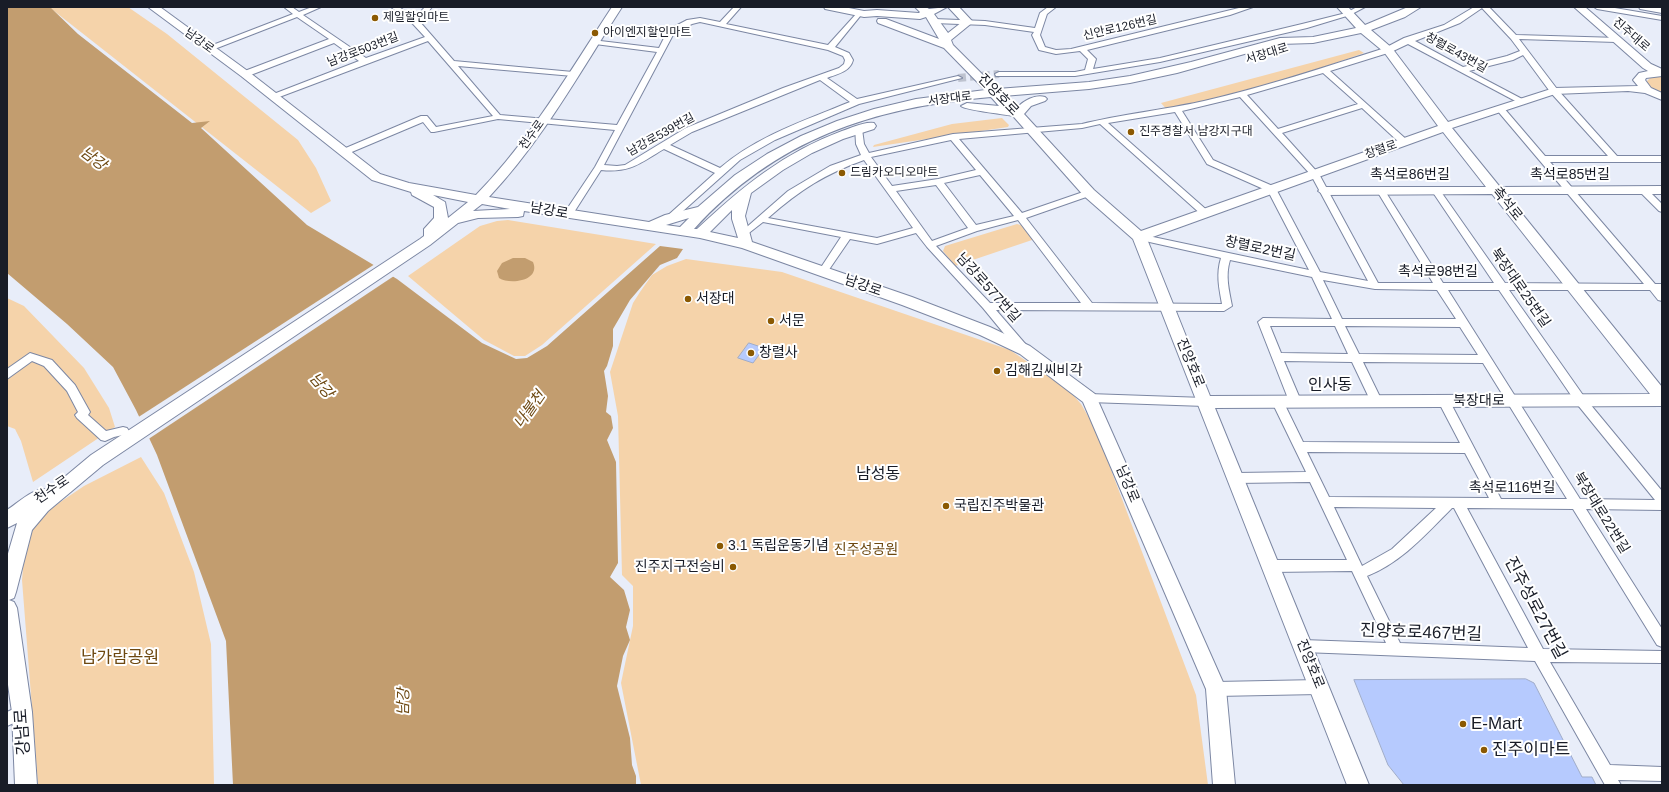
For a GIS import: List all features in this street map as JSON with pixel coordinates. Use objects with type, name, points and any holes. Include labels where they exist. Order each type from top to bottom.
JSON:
[{"type":"street","name":"남강로","points":[[153,7],[245,74],[376,178],[407,186],[568,215],[745,238],[823,272],[979,328],[1025,350],[1059,374],[1089,398],[1216,689],[1224,785]]},
{"type":"street","points":[[287,7],[365,61]]},
{"type":"street","points":[[209,48],[318,7]]},
{"type":"street","points":[[394,7],[416,22],[498,117]]},
{"type":"street","points":[[416,22],[429,7]]},
{"type":"street","name":"천수로","points":[[7,520],[453,222],[480,199],[504,174],[542,122],[617,7]]},
{"type":"street","points":[[722,24],[738,7]]},
{"type":"street","points":[[829,7],[891,15],[920,16],[942,7]]},
{"type":"street","points":[[891,15],[911,7]]},
{"type":"street","points":[[948,42],[953,7]]},
{"type":"street","points":[[953,7],[968,22]]},
{"type":"street","points":[[928,14],[951,21],[1037,30],[1044,13],[1053,7]]},
{"type":"street","name":"신안로126번길","points":[[1037,30],[1038,42],[1042,48],[1056,52],[1071,51],[1228,14],[1250,7]]},
{"type":"street","points":[[1347,12],[1362,7]]},
{"type":"street","name":"서장대로","points":[[998,98],[1027,91],[1109,83],[1146,76],[1280,41],[1296,42],[1320,39],[1390,20],[1416,7]]},
{"type":"street","name":"창렬로43번길","points":[[1407,40],[1446,28],[1466,18],[1479,7]]},
{"type":"street","points":[[1485,7],[1514,37],[1554,91],[1615,159]]},
{"type":"street","name":"진주대로","points":[[1579,7],[1648,70]]},
{"type":"street","points":[[1597,7],[1647,12],[1662,10]]},
{"type":"street","points":[[867,12],[912,30],[948,42]]},
{"type":"street","points":[[568,215],[599,167],[618,128],[671,32],[690,22],[700,20],[830,48],[867,12]]},
{"type":"street","points":[[1347,12],[1390,20],[1381,31],[1385,47]]},
{"type":"street","points":[[1320,39],[1339,31],[1345,26],[1347,12]]},
{"type":"street","name":"진양호로","points":[[999,74],[1046,74],[1089,71],[1160,60],[1304,26],[1347,12]]},
{"type":"street","name":"촉석로","points":[[1347,12],[1362,28],[1385,47],[1445,127],[1662,399]]},
{"type":"street","points":[[1647,12],[1662,18]]},
{"type":"street","points":[[1647,12],[1662,27]]},
{"type":"street","name":"진양호로","points":[[928,14],[948,42],[998,98],[1017,114],[1089,193],[1139,237],[1358,785]]},
{"type":"street","points":[[948,42],[968,22]]},
{"type":"street","points":[[1514,37],[1616,40]]},
{"type":"street","name":"남강로503번길","points":[[274,97],[365,61],[429,38]]},
{"type":"street","points":[[1320,39],[1356,40],[1385,47]]},
{"type":"street","points":[[245,74],[334,40]]},
{"type":"street","points":[[745,238],[760,219],[791,193],[833,168],[866,156],[953,137],[1082,126],[1101,121],[1177,109],[1242,94],[1325,70],[1407,40]]},
{"type":"street","name":"창렬로43번길","points":[[1407,40],[1522,102]]},
{"type":"street","points":[[595,42],[661,50]]},
{"type":"street","name":"서장대로","points":[[692,232],[701,211],[741,176],[761,162],[810,135],[833,126],[896,108],[998,98],[1041,99],[1075,96],[1155,84],[1291,49],[1296,42]]},
{"type":"street","name":"남강로539번길","points":[[599,167],[617,169],[628,167],[665,146],[689,130],[786,90],[842,70],[848,65],[849,60],[846,55],[830,48]]},
{"type":"street","points":[[1082,49],[1092,59],[1089,71]]},
{"type":"street","points":[[1462,70],[1510,58],[1524,52]]},
{"type":"street","points":[[451,63],[573,74]]},
{"type":"street","points":[[1325,70],[1404,142]]},
{"type":"street","points":[[1662,73],[1648,70],[1640,77],[1644,87],[1662,97]]},
{"type":"street","points":[[974,71],[999,84],[1027,91]]},
{"type":"street","points":[[965,101],[978,88],[979,84],[974,71]]},
{"type":"street","points":[[822,78],[856,102]]},
{"type":"street","name":"진양호로","points":[[856,102],[958,78]]},
{"type":"street","name":"창렬로","points":[[1139,237],[1445,127],[1554,91],[1644,87]]},
{"type":"street","points":[[1242,94],[1315,174],[1375,286]]},
{"type":"street","points":[[965,101],[1017,114],[1027,104],[1041,99]]},
{"type":"street","name":"서장대로","points":[[692,232],[792,158],[858,129],[965,101]]},
{"type":"street","points":[[670,218],[737,158],[772,138],[856,102]]},
{"type":"street","points":[[1277,132],[1363,105]]},
{"type":"street","points":[[1177,109],[1210,162],[1272,188],[1376,401]]},
{"type":"street","points":[[1500,109],[1657,287],[1662,298]]},
{"type":"street","points":[[344,152],[424,118],[434,130],[498,117],[618,128]]},
{"type":"street","points":[[1101,121],[1206,214]]},
{"type":"street","name":"남강로577번길","points":[[858,129],[860,144],[866,156],[930,245],[987,306],[1025,350]]},
{"type":"street","points":[[953,137],[1020,217],[1089,308]]},
{"type":"street","points":[[665,146],[721,172]]},
{"type":"street","points":[[1544,160],[1662,159]]},
{"type":"street","points":[[890,189],[938,182],[981,172]]},
{"type":"street","points":[[938,182],[974,229]]},
{"type":"street","points":[[407,186],[440,206],[441,219],[431,229],[426,241]]},
{"type":"street","points":[[1644,190],[1662,197]]},
{"type":"street","points":[[1644,190],[1662,209]]},
{"type":"street","name":"촉석로85번길","points":[[1496,191],[1662,190]]},
{"type":"street","name":"촉석로86번길","points":[[1324,191],[1496,191]]},
{"type":"street","name":"북장대로22번길","points":[[1381,191],[1514,401],[1662,641]]},
{"type":"street","name":"북장대로25번길","points":[[1436,191],[1581,401],[1662,500]]},
{"type":"street","points":[[745,193],[740,206],[739,218],[745,238]]},
{"type":"street","points":[[930,245],[974,229],[1020,217],[1089,193]]},
{"type":"street","points":[[652,226],[670,218],[701,211]]},
{"type":"street","points":[[453,222],[478,214],[535,214],[551,212]]},
{"type":"street","points":[[760,219],[877,241],[918,229]]},
{"type":"street","points":[[823,272],[847,236]]},
{"type":"street","name":"창렬로2번길","points":[[1139,237],[1316,276],[1375,286]]},
{"type":"street","points":[[987,306],[1168,309],[1224,308],[1227,306],[1222,270],[1226,256]]},
{"type":"street","name":"촉석로98번길","points":[[1375,286],[1657,287]]},
{"type":"street","points":[[1296,402],[1276,357],[1263,322],[1464,323]]},
{"type":"street","points":[[7,376],[30,357],[48,363],[71,388],[82,413],[105,437],[111,433],[123,431]]},
{"type":"street","points":[[1276,357],[1356,359],[1487,359]]},
{"type":"street","points":[[1089,398],[1205,402]]},
{"type":"street","name":"북장대로","points":[[1205,402],[1581,401],[1662,399]]},
{"type":"street","points":[[1444,401],[1497,502]]},
{"type":"street","points":[[1278,402],[1396,650]]},
{"type":"street","points":[[1299,447],[1469,448]]},
{"type":"street","points":[[7,592],[24,527],[42,506],[97,460]]},
{"type":"street","points":[[1236,478],[1314,477]]},
{"type":"street","points":[[1326,502],[1453,503]]},
{"type":"street","name":"촉석로116번길","points":[[1453,503],[1497,502],[1662,505]]},
{"type":"street","points":[[1271,566],[1358,569],[1376,568],[1403,548],[1453,503]]},
{"type":"street","name":"진주성로27번길","points":[[1453,503],[1610,779]]},
{"type":"street","name":"강남로","points":[[7,608],[15,715],[26,785]]},
{"type":"street","name":"진양호로467번길","points":[[1303,646],[1539,655],[1662,657]]},
{"type":"street","points":[[1216,689],[1319,687]]},
{"type":"street","points":[[1610,779],[1662,774]]},
{"type":"green space","points":[[49,7],[128,7],[167,34],[298,140],[316,168],[331,201],[311,213]]},
{"type":"green space","points":[[1359,50],[1364,53],[1273,85],[1169,112],[1161,103]]},
{"type":"green space","points":[[1651,77],[1662,77],[1662,94],[1652,89],[1646,82]]},
{"type":"green space","points":[[1002,118],[1009,125],[1008,127],[873,147],[874,145],[952,124]]},
{"type":"green space","points":[[508,220],[656,244],[542,345],[525,356],[514,356],[484,340],[408,276],[480,226],[497,221]]},
{"type":"green space","points":[[1017,224],[1024,226],[1035,239],[955,266],[943,251],[945,246]]},
{"type":"green space","name":"진주성공원","points":[[686,259],[782,272],[1010,350],[1069,390],[1081,404],[1096,430],[1196,695],[1208,785],[641,785],[621,683],[633,626],[633,586],[622,575],[618,416],[610,372],[633,303],[640,292],[652,275],[667,266]]},
{"type":"green space","points":[[7,298],[24,306],[84,368],[109,408],[115,427],[33,482],[21,441],[15,429],[7,426]]},
{"type":"green space","name":"남가람공원","points":[[141,457],[164,493],[194,572],[211,644],[214,785],[38,785],[22,580],[26,534],[44,513],[84,486]]},
{"type":"water","points":[[7,7],[50,7],[78,34],[192,123],[210,121],[201,128],[307,225],[397,279],[482,343],[516,359],[527,358],[547,346],[660,246],[683,249],[677,258],[660,265],[630,300],[613,329],[613,346],[604,371],[608,396],[606,412],[611,416],[613,428],[607,440],[616,462],[618,563],[610,577],[624,590],[630,610],[626,627],[630,640],[623,656],[617,686],[630,738],[632,765],[636,776],[636,785],[233,785],[226,641],[157,455],[136,410],[113,367],[67,324],[7,273]]},
{"type":"water","points":[[513,258],[525,258],[533,262],[533,274],[523,280],[517,281],[499,278],[497,271],[502,263]]},
{"type":"pier","points":[[375,264],[394,276],[147,440],[137,418]]},
{"type":"building","name":"창렬사","points":[[749,343],[764,348],[753,363],[738,358]]},
{"type":"building","name":"E-Mart","points":[[1526,679],[1534,683],[1582,777],[1592,777],[1596,785],[1404,785],[1388,765],[1354,680]]},
{"type":"tunnel","points":[[958,78],[999,74]]},
{"type":"place","name":"제일할인마트","points":[[375,18]]},
{"type":"place","name":"아이엔지할인마트","points":[[595,33]]},
{"type":"place","name":"진주경찰서 남강지구대","points":[[1131,132]]},
{"type":"place","name":"드림카오디오마트","points":[[842,173]]},
{"type":"place","name":"서장대","points":[[688,299]]},
{"type":"place","name":"서문","points":[[771,321]]},
{"type":"place","name":"창렬사","points":[[751,353]]},
{"type":"place","name":"김해김씨비각","points":[[997,371]]},
{"type":"place","name":"국립진주박물관","points":[[946,506]]},
{"type":"place","name":"3.1 독립운동기념","points":[[720,546]]},
{"type":"place","name":"진주지구전승비","points":[[733,567]]},
{"type":"place","name":"E-Mart","points":[[1463,724]]},
{"type":"place","name":"진주이마트","points":[[1484,750]]},
{"type":"district","name":"인사동","points":[[1330,386]]},
{"type":"district","name":"남성동","points":[[878,475]]},
{"type":"water label","name":"남강","points":[[93,159]]},
{"type":"water label","name":"남강","points":[[321,386]]},
{"type":"water label","name":"나불천","points":[[530,410]]},
{"type":"water label","name":"남강","points":[[404,702]]}]
